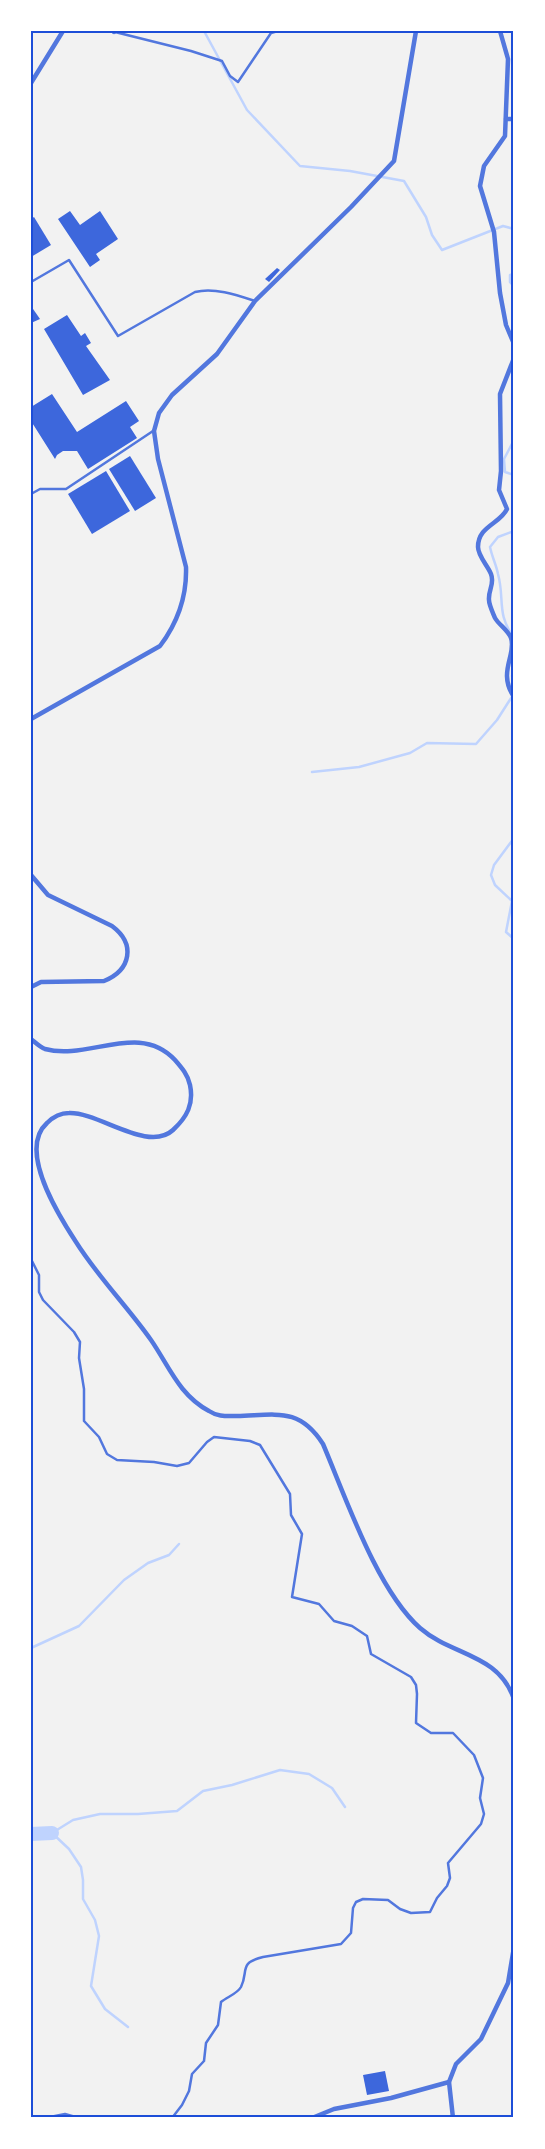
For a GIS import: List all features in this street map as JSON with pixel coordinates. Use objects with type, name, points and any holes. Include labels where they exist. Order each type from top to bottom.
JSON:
[{"type":"street","points":[[31,83],[63,31]]},
{"type":"street","points":[[31,718],[160,646],[169,634],[182,609],[186,584],[186,567],[163,483],[154,431],[159,413],[172,395],[217,354],[255,301],[394,161],[416,31]]},
{"type":"street","points":[[500,31],[511,59],[505,136],[484,166],[480,186],[494,232],[500,293],[506,325],[514,344]]},
{"type":"street","points":[[506,119],[514,119]]},
{"type":"street","points":[[513,696],[506,678],[512,644],[511,637],[495,619],[488,600],[493,587],[492,575],[478,548],[480,537],[486,528],[504,515],[507,509],[499,490],[500,394],[514,358]]},
{"type":"street","points":[[31,875],[48,895],[121,932],[128,945],[127,959],[122,969],[113,977],[104,980],[40,982],[31,987]]},
{"type":"street","points":[[31,1039],[43,1048],[55,1050],[82,1049],[129,1042],[145,1043],[159,1047],[182,1068],[189,1080],[193,1097],[188,1112],[167,1135],[152,1138],[82,1114],[67,1112],[54,1117],[43,1126],[36,1140],[40,1170],[49,1196],[82,1252],[151,1339],[185,1394],[208,1411],[220,1416],[286,1416],[297,1418],[314,1430],[323,1444],[370,1555],[407,1614],[434,1639],[487,1664],[498,1672],[508,1684],[514,1699]]},
{"type":"street","points":[[453,2118],[449,2082],[456,2064],[481,2039],[508,1983],[514,1947]]},
{"type":"street","points":[[312,2118],[334,2110],[391,2098],[449,2082]]},
{"type":"lane","points":[[113,32],[191,50],[222,61],[230,76],[238,82],[271,33],[278,31]]},
{"type":"lane","points":[[31,282],[68,260],[118,336],[195,292],[202,290],[235,294],[255,301]]},
{"type":"lane","points":[[31,494],[40,489],[66,489],[154,431]]},
{"type":"lane","points":[[31,1260],[40,1275],[39,1292],[43,1300],[74,1332],[80,1342],[79,1358],[84,1389],[84,1421],[100,1437],[107,1454],[117,1460],[154,1462],[177,1466],[189,1463],[207,1442],[214,1437],[260,1445],[290,1494],[291,1515],[302,1534],[292,1597],[319,1604],[334,1621],[352,1626],[367,1636],[371,1654],[411,1677],[416,1685],[417,1694],[416,1723],[431,1733],[453,1733],[474,1755],[483,1778],[480,1798],[484,1814],[481,1824],[448,1863],[450,1878],[430,1912],[411,1913],[400,1909],[388,1900],[363,1899],[356,1902],[353,1908],[352,1933],[341,1944],[262,1957],[247,1963],[241,1986],[236,1992],[221,2002],[218,2024],[206,2043],[204,2061],[192,2074],[189,2091],[182,2105],[172,2118]]},
{"type":"lane","points":[[50,2117],[65,2114],[80,2118]]},
{"type":"building","points":[[70,211],[80,225],[100,211],[118,239],[96,254],[100,260],[90,267],[58,219]]},
{"type":"building","points":[[34,217],[51,245],[31,257],[31,219]]},
{"type":"building","points":[[277,268],[280,270],[269,282],[265,279]]},
{"type":"building","points":[[31,306],[40,319],[31,323]]},
{"type":"building","points":[[67,315],[81,336],[85,333],[91,343],[86,346],[110,380],[83,395],[44,329]]},
{"type":"building","points":[[52,394],[77,432],[126,401],[139,421],[130,427],[137,438],[88,469],[77,451],[63,451],[55,459],[31,421],[31,407]]},
{"type":"building","points":[[130,456],[156,498],[135,511],[109,469]]},
{"type":"building","points":[[106,471],[130,511],[92,534],[68,494]]},
{"type":"building","points":[[385,2071],[389,2091],[367,2095],[363,2075]]},
{"type":"waterway","points":[[204,31],[247,110],[300,166],[350,171],[404,181],[426,217],[432,235],[442,250],[503,226],[514,229]]},
{"type":"waterway","points":[[514,274],[510,275],[510,282],[514,286]]},
{"type":"waterway","points":[[514,440],[504,459],[505,472],[514,475]]},
{"type":"waterway","points":[[514,531],[498,537],[490,547],[500,583],[503,614],[508,629],[514,638]]},
{"type":"waterway","points":[[514,670],[512,676],[514,683]]},
{"type":"waterway","points":[[312,772],[359,767],[410,753],[427,743],[476,744],[497,720],[513,695]]},
{"type":"waterway","points":[[514,838],[494,865],[491,875],[495,885],[512,901],[506,932],[514,939]]},
{"type":"waterway","points":[[31,1648],[79,1626],[124,1580],[148,1563],[169,1555],[179,1544]]},
{"type":"waterway","points":[[128,2027],[105,2009],[91,1986],[99,1936],[95,1920],[83,1899],[81,1867],[69,1849],[52,1833],[73,1820],[100,1814],[177,1811],[203,1791],[232,1785],[280,1770],[309,1774],[332,1788],[345,1807]]},
{"type":"waterway","points":[[31,1834],[52,1833]]}]
